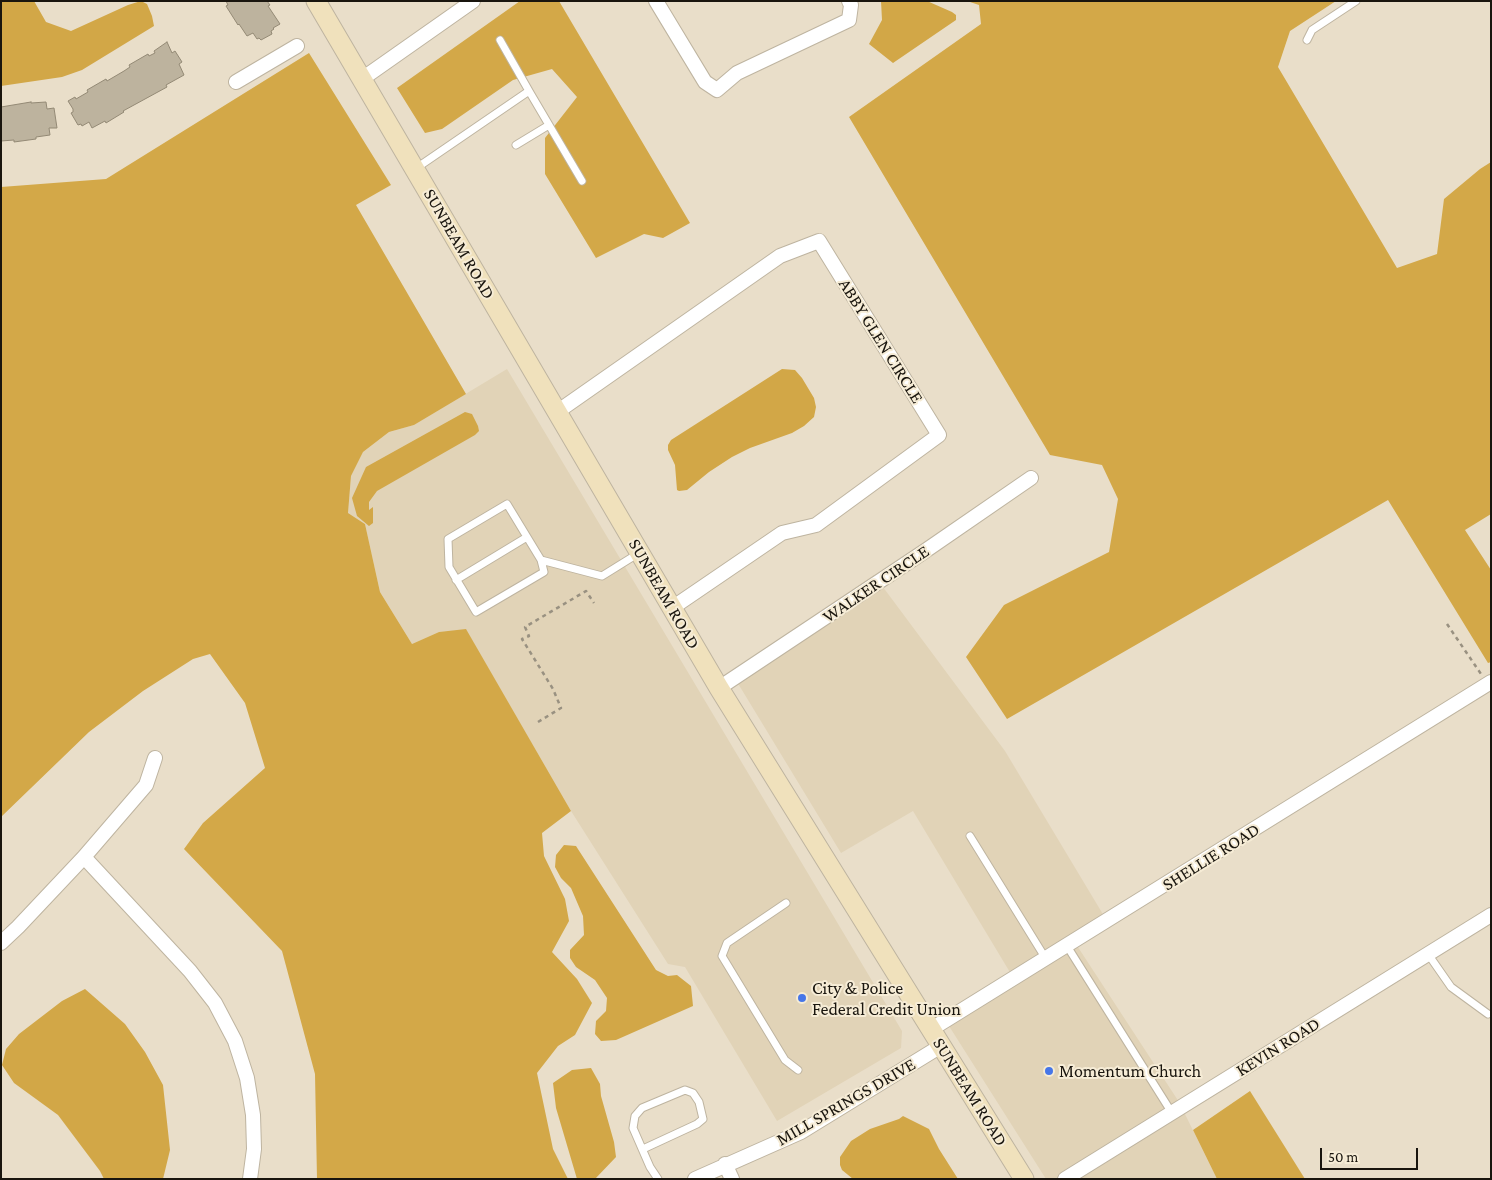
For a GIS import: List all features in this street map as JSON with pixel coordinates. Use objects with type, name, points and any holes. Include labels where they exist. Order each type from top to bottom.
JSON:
[{"type":"street","name":"SUNBEAM ROAD","points":[[316,1],[719,688],[1024,1179]]},
{"type":"street","points":[[362,79],[473,1]]},
{"type":"street","points":[[656,1],[705,82],[717,90],[737,73],[849,20],[851,5],[849,1]]},
{"type":"street","points":[[236,82],[297,46]]},
{"type":"street","name":"ABBY GLEN CIRCLE","points":[[557,412],[780,256],[819,241],[939,435],[816,525],[782,534],[672,608]]},
{"type":"street","name":"WALKER CIRCLE","points":[[719,688],[917,557],[1031,478]]},
{"type":"street","name":"SHELLIE ROAD","points":[[930,1030],[1046,960],[1489,683]]},
{"type":"street","points":[[1,943],[84,857],[146,785],[155,758]]},
{"type":"street","points":[[84,857],[190,971],[215,1003],[235,1041],[247,1078],[253,1115],[254,1149],[250,1179]]},
{"type":"street","name":"KEVIN ROAD","points":[[1065,1179],[1491,915]]},
{"type":"street","name":"MILL SPRINGS DRIVE","points":[[695,1179],[725,1164],[801,1132],[941,1046]]},
{"type":"street","points":[[725,1164],[732,1179]]},
{"type":"lane","points":[[1307,40],[1312,30],[1356,1]]},
{"type":"lane","points":[[500,40],[582,181]]},
{"type":"lane","points":[[415,169],[529,91]]},
{"type":"lane","points":[[516,146],[549,125]]},
{"type":"lane","points":[[506,504],[541,560],[544,572],[476,612],[448,567],[448,539],[506,504]]},
{"type":"lane","points":[[456,580],[527,537]]},
{"type":"lane","points":[[541,560],[602,576],[640,553]]},
{"type":"lane","points":[[970,836],[1046,960]]},
{"type":"lane","points":[[786,904],[727,943],[722,956],[785,1060],[798,1070]]},
{"type":"lane","points":[[1068,946],[1172,1113]]},
{"type":"lane","points":[[1428,954],[1451,987],[1488,1014]]},
{"type":"lane","points":[[643,1149],[697,1124],[703,1119],[699,1102],[693,1093],[685,1090],[642,1108],[635,1116],[633,1128],[650,1167],[658,1179]]},
{"type":"path","points":[[538,722],[561,708],[553,689],[522,639],[529,636],[525,627],[586,591],[594,602]]},
{"type":"path","points":[[1446,624],[1489,683]]},
{"type":"shaded area","points":[[1,1],[34,1],[46,22],[71,31],[141,1],[147,4],[154,26],[82,70],[62,77],[1,86]]},
{"type":"shaded area","points":[[520,1],[559,1],[690,223],[663,238],[644,234],[596,258],[545,174],[545,138],[577,97],[552,69],[513,80],[442,129],[425,133],[397,88]]},
{"type":"shaded area","points":[[881,1],[927,1],[952,12],[956,15],[956,20],[893,63],[869,44],[882,20]]},
{"type":"shaded area","points":[[967,1],[1336,1],[1290,31],[1278,67],[1397,268],[1437,254],[1444,199],[1491,162],[1491,514],[1465,530],[1491,570],[1491,662],[1488,663],[1388,500],[1007,719],[966,657],[1004,605],[1109,552],[1118,499],[1102,465],[1050,455],[849,117],[981,24],[979,5]]},
{"type":"shaded area","points":[[309,53],[391,185],[356,205],[466,394],[414,425],[389,432],[363,452],[351,476],[348,513],[365,524],[380,592],[412,644],[439,632],[466,629],[571,811],[542,833],[544,856],[565,899],[569,921],[552,952],[577,979],[592,1003],[575,1035],[558,1046],[537,1073],[553,1149],[568,1179],[317,1179],[315,1074],[282,951],[184,849],[203,823],[265,768],[245,703],[210,654],[193,659],[143,691],[89,732],[1,817],[1,187],[106,179]]},
{"type":"shaded area","points":[[507,369],[902,1031],[901,1048],[777,1121],[685,967],[668,964],[571,811],[466,630],[439,632],[412,644],[380,592],[365,524],[348,513],[351,476],[363,452],[389,432],[414,425]]},
{"type":"shaded area","points":[[782,369],[795,370],[802,378],[814,398],[816,407],[814,417],[792,433],[750,448],[732,457],[709,472],[687,490],[677,490],[675,465],[668,450],[671,440]]},
{"type":"shaded area","points":[[465,412],[472,414],[478,426],[479,431],[475,435],[377,491],[369,502],[369,510],[373,507],[373,523],[369,526],[357,516],[352,498],[366,467]]},
{"type":"shaded area","points":[[874,575],[1005,751],[1104,916],[1072,938],[1179,1102],[1217,1179],[1046,1179],[942,1015],[1011,974],[913,811],[841,853],[731,672]]},
{"type":"shaded area","points":[[564,845],[576,846],[656,970],[668,976],[677,975],[691,986],[693,1006],[616,1040],[601,1041],[595,1034],[596,1021],[606,1011],[607,998],[595,980],[576,967],[570,958],[570,950],[584,935],[583,916],[571,888],[561,878],[555,867],[556,855]]},
{"type":"shaded area","points":[[85,989],[125,1024],[145,1052],[163,1085],[170,1150],[163,1179],[104,1179],[58,1115],[14,1083],[2,1065],[6,1049],[19,1034],[62,1001]]},
{"type":"shaded area","points":[[591,1068],[600,1084],[601,1096],[614,1142],[616,1157],[595,1179],[577,1179],[556,1108],[553,1083],[572,1070]]},
{"type":"shaded area","points":[[1250,1091],[1305,1179],[1217,1179],[1193,1130]]},
{"type":"shaded area","points":[[903,1116],[929,1129],[958,1179],[853,1179],[842,1170],[840,1157],[851,1141],[870,1129]]},
{"type":"building","points":[[226,1],[267,1],[270,5],[268,6],[280,24],[273,28],[272,34],[261,40],[257,39],[253,33],[247,36],[226,6],[228,5]]},
{"type":"building","points":[[167,42],[172,53],[175,51],[182,62],[179,64],[184,75],[106,123],[105,121],[92,128],[89,122],[82,126],[81,124],[78,125],[71,113],[73,109],[68,101],[75,97],[76,99],[106,79],[107,81],[148,54],[149,56],[155,53],[154,51]]},
{"type":"building","points":[[31,102],[46,102],[47,109],[54,108],[57,128],[49,128],[50,135],[36,137],[36,139],[14,142],[14,140],[1,141],[1,107]]},
{"type":"place","name":"City & Police Federal Credit Union","points":[[802,998]]},
{"type":"place","name":"Momentum Church","points":[[1049,1071]]}]
